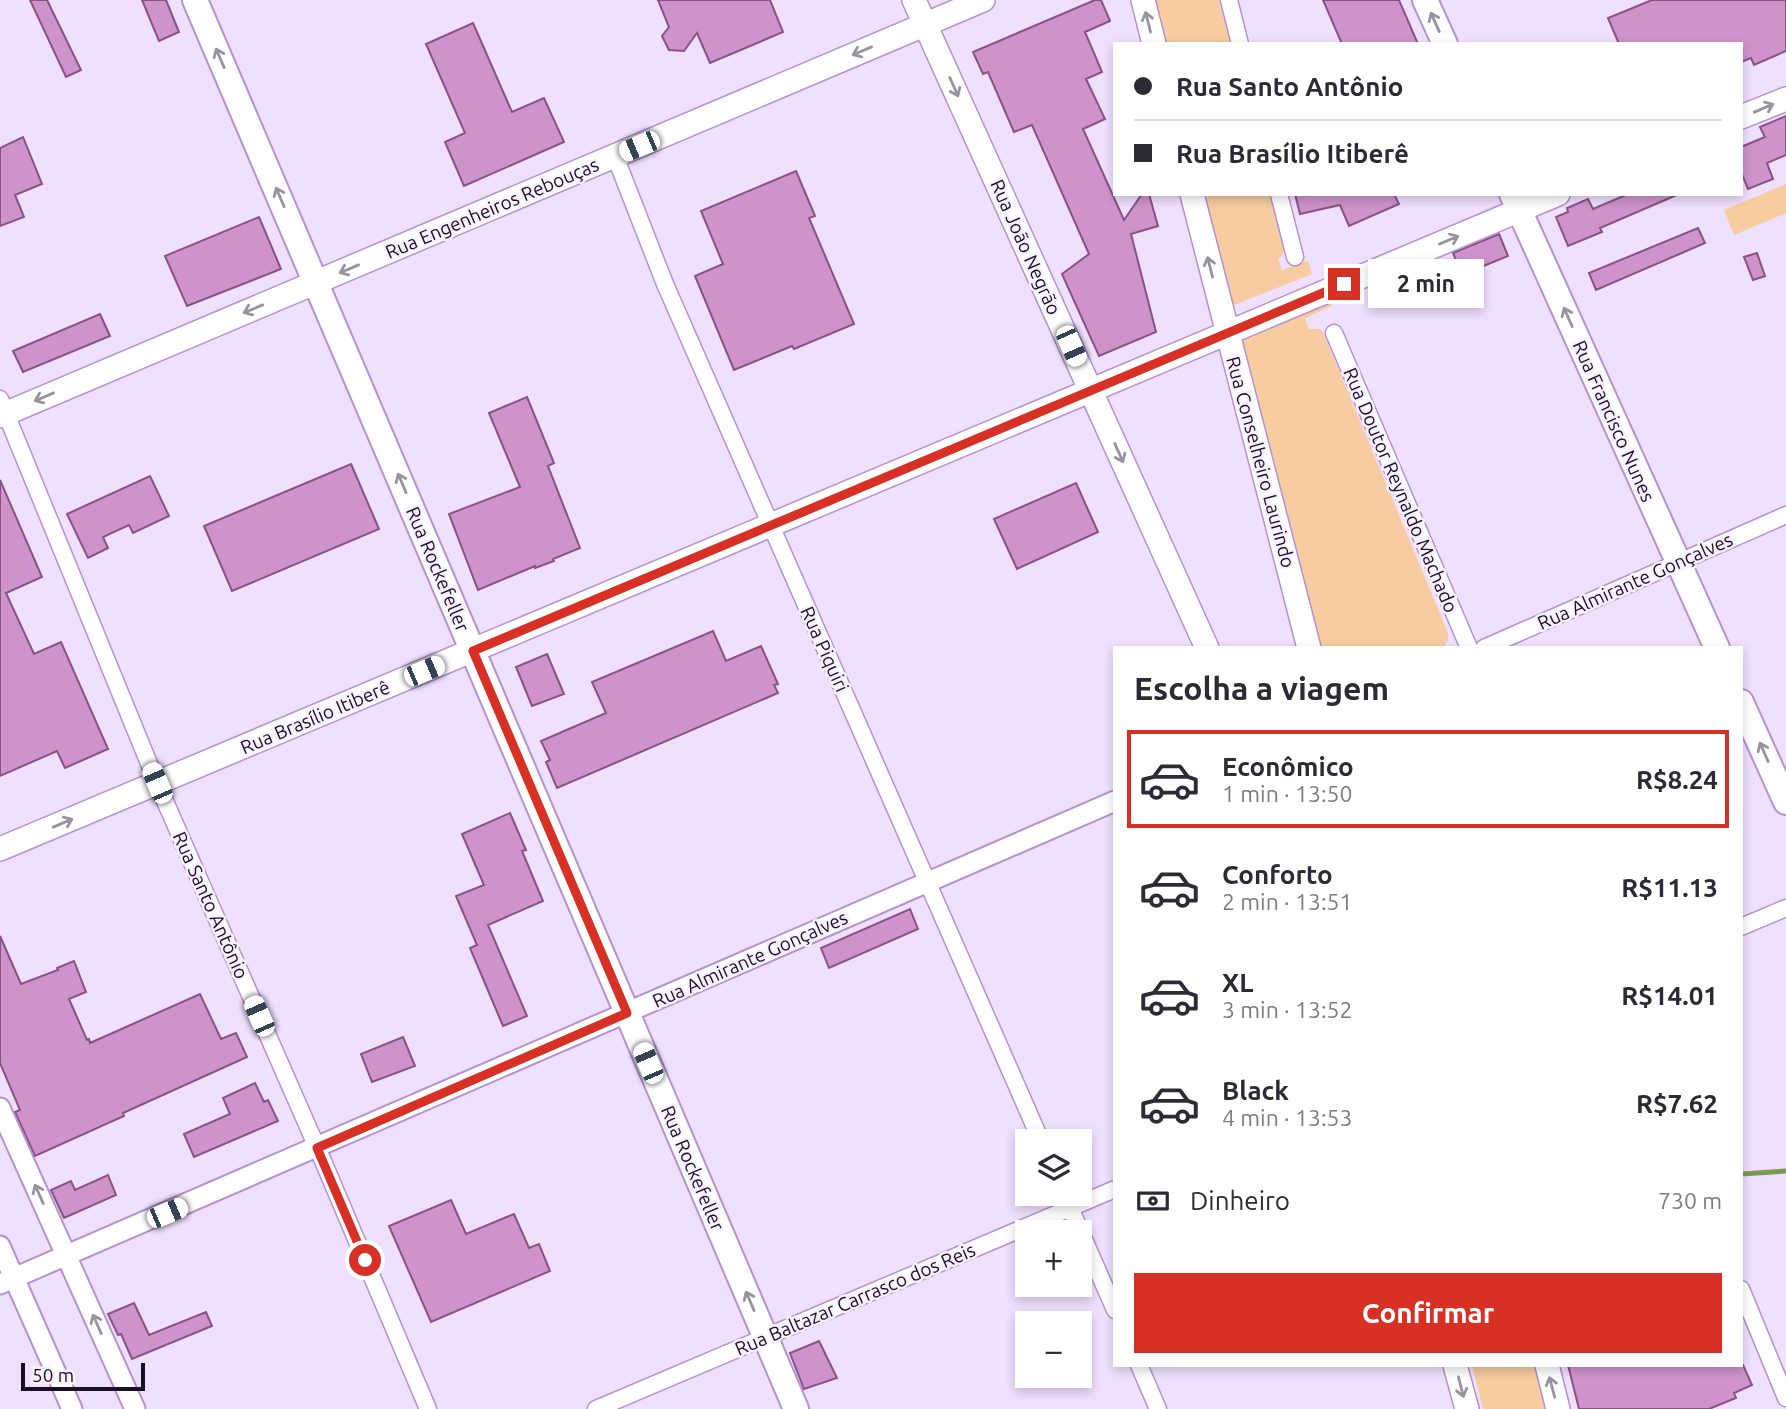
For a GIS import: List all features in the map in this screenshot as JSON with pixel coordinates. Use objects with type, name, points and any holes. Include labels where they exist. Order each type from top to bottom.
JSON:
[{"type":"main road","name":"Rua Rockefeller","points":[[195,0],[796,1409]]},
{"type":"main road","name":"Rua João Negrão","points":[[914,0],[1206,646]]},
{"type":"main road","name":"Rua Engenheiros Rebouças","points":[[2,409],[316,282],[983,0]]},
{"type":"main road","points":[[1143,0],[1154,42]]},
{"type":"main road","points":[[1425,0],[1444,42]]},
{"type":"main road","points":[[1743,116],[1786,99]]},
{"type":"main road","name":"Rua Conselheiro Laurindo","points":[[1193,196],[1308,646]]},
{"type":"main road","name":"Rua Brasílio Itiberê","points":[[0,849],[1228,333],[1516,202],[1548,196]]},
{"type":"main road","name":"Rua Francisco Nunes","points":[[1516,202],[1716,646]]},
{"type":"main road","points":[[1743,706],[1786,802]]},
{"type":"main road","points":[[1456,1367],[1466,1409]]},
{"type":"main road","points":[[1547,1367],[1558,1409]]},
{"type":"street","points":[[1229,0],[1240,42]]},
{"type":"street","name":"Rua Piquiri","points":[[615,156],[665,284],[1036,1129]]},
{"type":"street","points":[[1280,196],[1295,257]]},
{"type":"street","name":"Rua Doutor Reynaldo Machado","points":[[1334,333],[1468,646]]},
{"type":"street","name":"Rua Santo Antônio","points":[[2,409],[157,783],[428,1409]]},
{"type":"street","name":"Rua Almirante Gonçalves","points":[[1488,646],[1786,515]]},
{"type":"street","name":"Rua Almirante Gonçalves","points":[[7,1281],[1113,802]]},
{"type":"street","points":[[1743,926],[1786,908]]},
{"type":"street","points":[[0,1108],[135,1409]]},
{"type":"street","name":"Rua Baltazar Carrasco dos Reis","points":[[1092,1195],[1113,1190]]},
{"type":"street","name":"Rua Baltazar Carrasco dos Reis","points":[[596,1409],[765,1337],[1056,1206]]},
{"type":"street","points":[[1069,1206],[1113,1305]]},
{"type":"street","points":[[0,1246],[7,1281],[72,1409]]},
{"type":"street","points":[[1743,1294],[1786,1398]]},
{"type":"street","points":[[1140,1367],[1158,1409]]},
{"type":"shaded area","points":[[1151,0],[1219,0],[1230,42],[1162,42]]},
{"type":"shaded area","points":[[1786,184],[1786,213],[1734,235],[1724,210]]},
{"type":"shaded area","points":[[1202,196],[1272,196],[1285,246],[1278,259],[1282,270],[1308,261],[1312,274],[1232,306]]},
{"type":"shaded area","points":[[1328,295],[1332,306],[1305,318],[1309,329],[1320,329],[1323,332],[1448,633],[1445,646],[1315,646],[1241,338]]},
{"type":"shaded area","points":[[1472,1367],[1536,1367],[1547,1409],[1483,1409]]},
{"type":"building","points":[[30,0],[47,0],[81,70],[66,77]]},
{"type":"building","points":[[142,0],[166,0],[179,32],[159,41]]},
{"type":"building","points":[[658,0],[770,0],[783,32],[710,63],[697,33],[684,51],[669,50],[662,36],[669,27]]},
{"type":"building","points":[[1095,0],[1101,0],[1110,21],[1085,32],[1102,72],[1086,79],[1105,119],[1083,129],[1124,220],[1141,196],[1150,196],[1158,226],[1131,234],[1156,332],[1099,356],[1062,274],[1089,254],[1032,125],[1014,132],[988,72],[983,74],[973,52]]},
{"type":"building","points":[[1323,0],[1399,0],[1417,42],[1341,42]]},
{"type":"building","points":[[1652,0],[1786,0],[1786,51],[1754,65],[1751,58],[1743,61],[1743,42],[1618,42],[1608,18]]},
{"type":"building","points":[[473,23],[512,112],[544,98],[564,142],[464,186],[445,142],[465,133],[426,44]]},
{"type":"building","points":[[1786,116],[1786,155],[1767,163],[1773,179],[1748,189],[1743,177],[1743,146],[1765,137],[1760,127]]},
{"type":"building","points":[[23,137],[42,184],[15,195],[24,217],[0,226],[0,148]]},
{"type":"building","points":[[796,171],[815,216],[809,218],[854,324],[734,370],[695,276],[723,264],[701,211]]},
{"type":"building","points":[[1296,196],[1395,196],[1399,204],[1349,226],[1340,205],[1300,214]]},
{"type":"building","points":[[1623,196],[1674,196],[1600,228],[1602,232],[1568,246],[1556,217],[1568,212],[1567,208],[1588,199],[1593,209]]},
{"type":"building","points":[[259,217],[281,269],[187,306],[165,256]]},
{"type":"building","points":[[1698,228],[1705,243],[1596,290],[1589,273]]},
{"type":"building","points":[[1499,234],[1508,256],[1462,275],[1453,253]]},
{"type":"building","points":[[1757,253],[1765,276],[1753,280],[1744,257]]},
{"type":"building","points":[[100,314],[110,336],[23,372],[13,351]]},
{"type":"building","points":[[527,397],[554,463],[548,466],[580,548],[553,559],[554,561],[535,566],[478,590],[449,514],[520,487],[489,413]]},
{"type":"building","points":[[351,464],[379,529],[232,591],[204,526]]},
{"type":"building","points":[[150,476],[169,516],[133,533],[129,525],[103,537],[108,548],[88,558],[67,514]]},
{"type":"building","points":[[0,480],[42,577],[6,593],[34,654],[61,642],[108,749],[65,768],[57,751],[0,776]]},
{"type":"building","points":[[1076,483],[1098,532],[1017,569],[994,519]]},
{"type":"building","points":[[713,631],[726,661],[761,646],[778,684],[774,685],[778,693],[557,788],[546,762],[550,760],[541,741],[606,713],[592,682]]},
{"type":"building","points":[[547,654],[564,694],[532,706],[516,667]]},
{"type":"building","points":[[510,813],[526,850],[522,851],[543,901],[488,925],[527,1016],[503,1026],[470,948],[477,945],[456,896],[484,885],[462,834]]},
{"type":"building","points":[[910,909],[918,929],[829,968],[821,948]]},
{"type":"building","points":[[0,936],[21,984],[74,961],[86,992],[69,999],[90,1043],[200,994],[221,1039],[236,1033],[247,1057],[35,1156],[15,1112],[20,1110],[0,1063]]},
{"type":"building","points":[[403,1037],[415,1066],[372,1082],[361,1054]]},
{"type":"building","points":[[255,1083],[264,1102],[268,1100],[278,1121],[194,1157],[184,1134],[230,1114],[223,1098]]},
{"type":"building","points":[[108,1175],[116,1195],[64,1218],[51,1190],[71,1181],[75,1190]]},
{"type":"building","points":[[451,1200],[466,1234],[514,1214],[529,1248],[539,1244],[550,1271],[431,1322],[389,1226]]},
{"type":"building","points":[[134,1303],[149,1335],[206,1312],[212,1326],[132,1359],[108,1314]]},
{"type":"building","points":[[819,1341],[837,1378],[804,1389],[790,1353]]},
{"type":"building","points":[[1743,1365],[1752,1385],[1734,1393],[1736,1398],[1709,1409],[1579,1409],[1568,1367]]},
{"type":"waterway","points":[[1743,1174],[1786,1171]]},
{"type":"route","points":[[365,1260],[317,1148],[627,1013],[473,651],[1344,284]]}]
